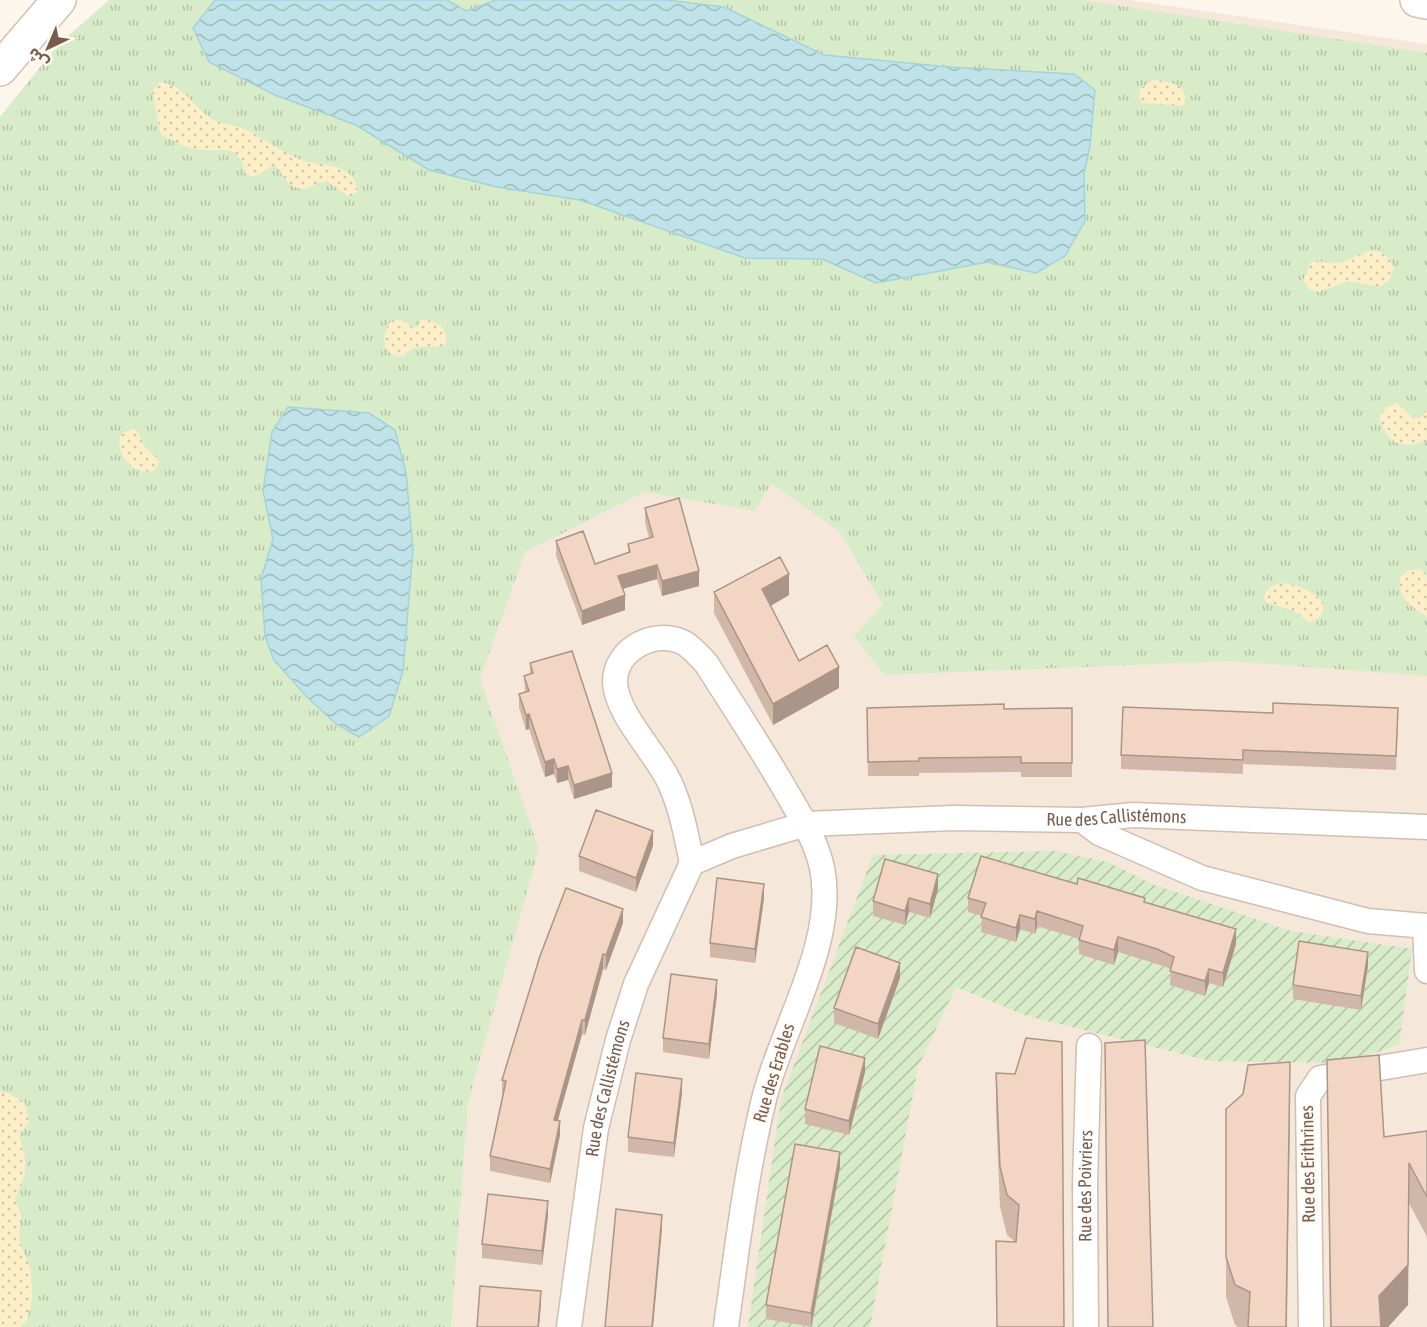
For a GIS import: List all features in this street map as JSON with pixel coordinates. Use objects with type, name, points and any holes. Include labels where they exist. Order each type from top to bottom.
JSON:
[{"type":"street","points":[[2,66],[59,0]]},
{"type":"street","points":[[1418,0],[1427,2]]},
{"type":"street","points":[[692,863],[678,807],[668,780],[617,697],[615,681],[621,660],[631,649],[645,641],[675,640],[686,645],[706,663],[806,824]]},
{"type":"street","name":"Rue des Callistémons","points":[[569,1327],[596,1128],[618,1040],[636,984],[692,863],[732,846],[806,824],[953,818],[1082,820],[1132,815],[1427,827]]},
{"type":"street","points":[[1082,820],[1099,833],[1202,878],[1368,921],[1426,926],[1427,971]]},
{"type":"street","name":"Rue des Erables","points":[[726,1327],[753,1145],[785,1032],[809,974],[819,939],[823,897],[822,868],[806,824]]},
{"type":"street","name":"Rue des Poivriers","points":[[1086,1327],[1085,1183],[1089,1046]]},
{"type":"street","name":"Rue des Erithrines","points":[[1311,1327],[1308,1096],[1320,1078],[1427,1060]]},
{"type":"shaded area","points":[[109,0],[1129,0],[1427,44],[1427,1327],[0,1327],[0,117],[59,44]]},
{"type":"green space","points":[[109,0],[1083,0],[1427,53],[1427,676],[1230,661],[885,675],[854,636],[883,605],[840,532],[771,483],[755,511],[644,492],[525,552],[480,679],[539,849],[468,1102],[451,1327],[0,1327],[0,117],[59,44]]},
{"type":"green space","points":[[1056,851],[1108,862],[1152,884],[1291,931],[1412,949],[1399,1045],[1343,1063],[1210,1061],[1027,1016],[956,987],[918,1067],[870,1327],[748,1327],[781,1099],[873,855]]},
{"type":"sand","points":[[1153,80],[1172,83],[1182,89],[1185,93],[1183,106],[1142,103],[1139,98],[1140,89]]},
{"type":"sand","points":[[160,82],[176,87],[216,121],[247,130],[303,161],[346,171],[356,182],[358,191],[350,197],[325,182],[308,188],[296,188],[274,165],[254,177],[246,174],[243,163],[233,152],[190,148],[161,135],[152,91]]},
{"type":"sand","points":[[1377,250],[1390,259],[1394,268],[1389,281],[1379,287],[1348,281],[1319,292],[1309,289],[1303,280],[1311,262],[1341,262]]},
{"type":"sand","points":[[396,319],[406,322],[410,327],[417,327],[421,320],[432,321],[440,325],[445,333],[446,344],[413,348],[404,356],[391,354],[384,341],[389,323]]},
{"type":"sand","points":[[1397,403],[1413,418],[1420,418],[1427,410],[1427,440],[1404,445],[1397,443],[1387,434],[1379,418],[1386,407]]},
{"type":"sand","points":[[133,428],[139,434],[144,446],[160,461],[154,471],[132,467],[123,456],[120,449],[121,434]]},
{"type":"sand","points":[[1420,569],[1426,574],[1427,579],[1427,616],[1406,601],[1400,584],[1400,577],[1407,571]]},
{"type":"sand","points":[[1283,583],[1301,587],[1315,595],[1324,604],[1320,616],[1309,622],[1294,611],[1266,602],[1264,598],[1269,589],[1273,585]]},
{"type":"sand","points":[[0,1092],[10,1094],[25,1103],[29,1122],[19,1135],[26,1162],[24,1177],[15,1199],[21,1216],[19,1239],[31,1271],[32,1300],[27,1320],[20,1327],[0,1327]]},
{"type":"water","points":[[215,0],[447,0],[466,11],[496,0],[667,0],[724,7],[824,55],[950,67],[1074,74],[1095,90],[1090,146],[1084,174],[1085,221],[1065,256],[1036,273],[988,262],[876,283],[822,259],[745,258],[580,200],[497,187],[429,170],[356,125],[275,95],[209,62],[193,28]]},
{"type":"water","points":[[288,407],[369,413],[395,430],[406,473],[413,549],[403,671],[389,716],[359,737],[336,724],[306,696],[274,660],[265,636],[261,579],[273,539],[263,491],[272,432]]},
{"type":"building","points":[[679,498],[699,571],[662,581],[657,565],[618,576],[625,595],[582,611],[556,541],[583,531],[595,564],[630,552],[628,544],[653,537],[645,508]]},
{"type":"building","points":[[780,557],[789,574],[762,589],[799,661],[827,645],[839,667],[773,704],[714,592]]},
{"type":"building","points":[[572,651],[612,773],[574,785],[568,766],[557,769],[554,759],[545,762],[529,714],[526,715],[519,694],[529,691],[524,676],[533,673],[530,663]]},
{"type":"building","points":[[1273,703],[1398,708],[1396,756],[1243,750],[1243,760],[1121,755],[1123,707],[1273,713]]},
{"type":"building","points":[[1004,704],[1004,709],[1072,708],[1072,763],[1021,763],[1021,757],[919,758],[919,761],[868,762],[867,708]]},
{"type":"building","points":[[596,810],[653,831],[636,878],[579,856]]},
{"type":"building","points":[[981,856],[1077,884],[1078,878],[1145,898],[1144,902],[1236,929],[1223,973],[1209,969],[1205,981],[1170,971],[1174,957],[1157,949],[1118,937],[1114,950],[1079,940],[1083,926],[1037,911],[1035,919],[1020,915],[1016,928],[981,917],[986,903],[968,898]]},
{"type":"building","points":[[885,859],[938,874],[930,904],[909,898],[905,911],[873,901]]},
{"type":"building","points":[[717,878],[764,884],[755,949],[710,943]]},
{"type":"building","points":[[566,888],[623,909],[606,955],[603,954],[585,1020],[582,1020],[554,1120],[560,1121],[550,1169],[490,1156],[506,1081],[502,1080],[540,956]]},
{"type":"building","points":[[1299,941],[1368,952],[1361,996],[1293,985]]},
{"type":"building","points":[[856,947],[900,963],[878,1024],[834,1008]]},
{"type":"building","points":[[671,974],[717,980],[709,1044],[663,1038]]},
{"type":"building","points":[[1026,1038],[1062,1042],[1064,1327],[997,1327],[996,1241],[1016,1242],[1019,1205],[1007,1195],[1000,1167],[996,1073],[1015,1074]]},
{"type":"building","points":[[1145,1040],[1153,1327],[1108,1327],[1105,1043]]},
{"type":"building","points":[[820,1046],[865,1058],[849,1121],[805,1109]]},
{"type":"building","points":[[1379,1055],[1384,1137],[1427,1131],[1427,1197],[1409,1163],[1408,1265],[1379,1296],[1381,1327],[1331,1327],[1327,1060]]},
{"type":"building","points":[[1290,1062],[1286,1327],[1248,1327],[1250,1292],[1235,1285],[1226,1257],[1226,1109],[1243,1094],[1248,1065]]},
{"type":"building","points":[[636,1073],[682,1079],[674,1143],[628,1137]]},
{"type":"building","points":[[795,1144],[840,1152],[811,1313],[766,1305]]},
{"type":"building","points":[[488,1194],[548,1201],[542,1251],[482,1244]]},
{"type":"building","points":[[616,1209],[662,1215],[652,1327],[605,1327]]},
{"type":"building","points":[[480,1286],[541,1291],[538,1327],[477,1327]]}]
